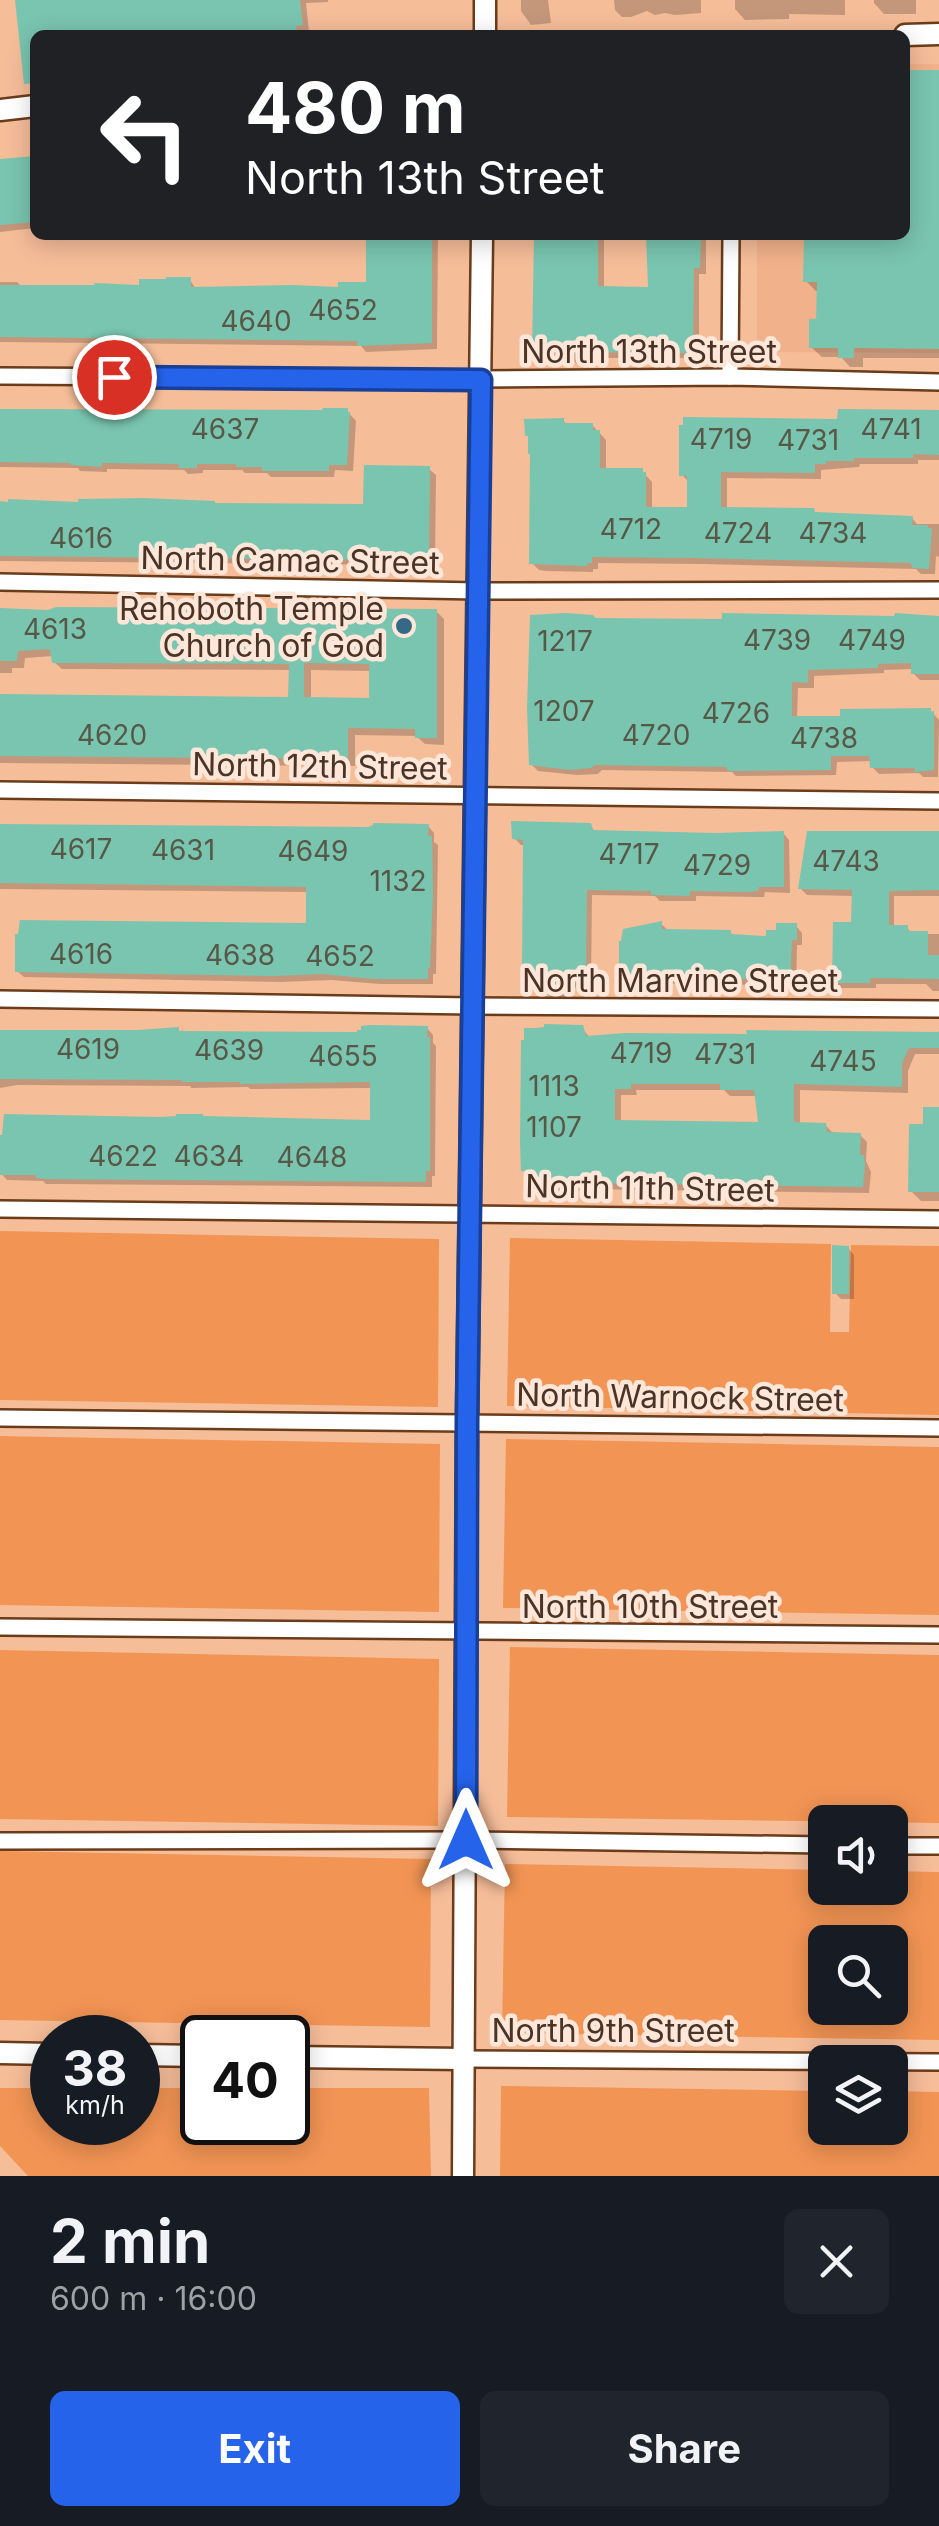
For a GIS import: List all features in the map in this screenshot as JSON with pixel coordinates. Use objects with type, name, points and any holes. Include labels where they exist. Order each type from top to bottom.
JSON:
[{"type":"street","points":[[485,0],[485,30]]},
{"type":"street","points":[[910,36],[939,34]]},
{"type":"street","points":[[0,110],[30,107]]},
{"type":"street","points":[[463,2176],[467,1422],[482,240]]},
{"type":"street","points":[[730,377],[732,240]]},
{"type":"street","name":"North 13th Street","points":[[0,376],[481,380],[730,377],[939,382]]},
{"type":"street","name":"North Camac Street","points":[[0,582],[478,591],[939,590]]},
{"type":"street","name":"North 12th Street","points":[[0,790],[939,801]]},
{"type":"street","name":"North Marvine Street","points":[[0,999],[939,1009]]},
{"type":"street","name":"North 11th Street","points":[[0,1210],[939,1219]]},
{"type":"street","name":"North Warnock Street","points":[[0,1418],[939,1428]]},
{"type":"street","name":"North 10th Street","points":[[0,1627],[939,1635]]},
{"type":"street","points":[[0,1840],[808,1845]]},
{"type":"street","points":[[908,1846],[939,1846]]},
{"type":"street","points":[[0,2054],[30,2054]]},
{"type":"street","name":"North 9th Street","points":[[310,2057],[939,2062]]},
{"type":"shaded area","points":[[910,64],[939,64],[939,353],[757,352],[757,240],[910,240]]},
{"type":"shaded area","points":[[0,1231],[439,1239],[438,1407],[0,1400]]},
{"type":"shaded area","points":[[510,1238],[831,1244],[830,1332],[849,1332],[851,1245],[939,1246],[939,1415],[507,1406]]},
{"type":"shaded area","points":[[0,1436],[440,1444],[439,1612],[0,1605]]},
{"type":"shaded area","points":[[506,1439],[939,1447],[939,1615],[503,1608]]},
{"type":"shaded area","points":[[510,1647],[939,1655],[939,1823],[908,1823],[908,1805],[808,1805],[808,1821],[507,1817]]},
{"type":"shaded area","points":[[0,1650],[439,1659],[438,1826],[0,1819]]},
{"type":"shaded area","points":[[0,1851],[431,1859],[430,2027],[310,2025],[310,2015],[180,2015],[180,2023],[160,2023],[160,2015],[30,2015],[30,2020],[0,2020]]},
{"type":"shaded area","points":[[505,1864],[808,1870],[808,1905],[908,1905],[908,1871],[939,1872],[939,2040],[502,2033]]},
{"type":"shaded area","points":[[501,2086],[808,2091],[808,2145],[908,2145],[908,2091],[939,2092],[939,2176],[500,2176]]},
{"type":"shaded area","points":[[0,2088],[30,2088],[30,2145],[160,2145],[160,2088],[180,2088],[180,2145],[310,2145],[310,2088],[429,2088],[431,2176],[28,2176],[0,2146]]},
{"type":"building","points":[[15,0],[300,0],[303,25],[296,26],[297,30],[30,30],[30,83],[24,84]]},
{"type":"building","points":[[910,70],[939,70],[939,349],[854,348],[854,358],[838,358],[838,348],[809,348],[809,319],[816,319],[817,282],[803,282],[804,240],[910,240]]},
{"type":"building","points":[[30,156],[30,222],[0,225],[0,159]]},
{"type":"building","points":[[366,240],[432,240],[432,343],[357,346],[358,341],[0,337],[0,285],[139,285],[139,279],[191,277],[191,287],[338,287],[338,282],[366,282]]},
{"type":"building","points":[[534,240],[598,240],[598,286],[648,287],[646,240],[701,240],[700,268],[694,268],[693,353],[576,352],[569,360],[563,352],[532,352]]},
{"type":"building","points":[[348,408],[350,412],[347,465],[329,465],[329,471],[262,471],[262,467],[236,464],[178,468],[179,464],[102,463],[102,467],[0,462],[0,409]]},
{"type":"building","points":[[838,409],[939,410],[939,455],[826,461],[815,464],[815,473],[721,472],[721,507],[814,508],[815,512],[913,516],[912,525],[932,528],[929,569],[912,568],[911,563],[693,558],[592,557],[587,566],[529,564],[530,454],[524,419],[564,418],[564,423],[593,423],[593,430],[600,430],[600,468],[643,468],[646,507],[687,507],[687,476],[679,476],[679,425],[683,425],[683,417],[837,419]]},
{"type":"building","points":[[364,465],[430,466],[429,560],[0,556],[0,501],[8,499],[363,504]]},
{"type":"building","points":[[0,608],[437,609],[437,738],[415,738],[415,729],[348,728],[348,759],[0,756],[0,694],[288,697],[289,664],[52,663],[50,649],[18,651],[17,661],[0,661]],"holes":[[[304,663],[369,664],[369,698],[304,697]]]},
{"type":"building","points":[[565,613],[596,618],[722,619],[722,613],[939,616],[939,674],[911,674],[911,663],[878,664],[878,668],[808,670],[808,683],[792,682],[792,716],[840,716],[840,709],[931,708],[934,770],[870,768],[869,756],[831,756],[831,770],[727,771],[727,767],[595,765],[569,770],[529,765],[530,615]]},
{"type":"building","points":[[511,821],[591,823],[593,830],[784,831],[784,887],[759,887],[758,891],[749,892],[690,891],[690,896],[587,890],[586,980],[559,982],[559,995],[545,995],[545,982],[525,982],[522,971],[523,840],[512,839]]},
{"type":"building","points":[[373,823],[429,824],[433,894],[428,979],[323,974],[15,972],[15,934],[20,920],[306,923],[306,887],[0,883],[0,824],[368,827]]},
{"type":"building","points":[[807,831],[939,831],[939,890],[889,891],[889,925],[908,925],[908,931],[928,931],[928,955],[939,955],[939,979],[870,978],[870,983],[832,983],[833,922],[851,922],[852,890],[798,889]]},
{"type":"building","points":[[662,921],[662,929],[731,930],[731,934],[766,936],[766,930],[776,930],[776,923],[797,923],[797,940],[792,940],[790,986],[761,985],[761,979],[619,978],[619,941],[623,929]]},
{"type":"building","points":[[583,1025],[586,1036],[747,1034],[746,1030],[939,1032],[939,1048],[909,1048],[902,1063],[902,1087],[794,1084],[794,1122],[826,1123],[827,1132],[861,1133],[863,1187],[525,1185],[520,1143],[521,1040],[524,1028]],"holes":[[[631,1084],[720,1084],[720,1090],[754,1090],[758,1122],[615,1120],[615,1089],[631,1089]]]},
{"type":"building","points":[[361,1026],[428,1026],[430,1171],[426,1171],[426,1182],[47,1179],[36,1175],[0,1175],[4,1114],[203,1114],[370,1120],[370,1082],[240,1084],[0,1079],[0,1030],[179,1027],[179,1031],[357,1032]]},
{"type":"building","points":[[923,1107],[939,1107],[939,1192],[908,1192],[909,1124],[923,1124]]},
{"type":"building","points":[[832,1245],[849,1246],[849,1294],[832,1294]]},
{"type":"place","name":"Rehoboth Temple Church of God","points":[[404,626]]},
{"type":"route","points":[[114,377],[481,380],[467,1422],[466,1840]]}]
